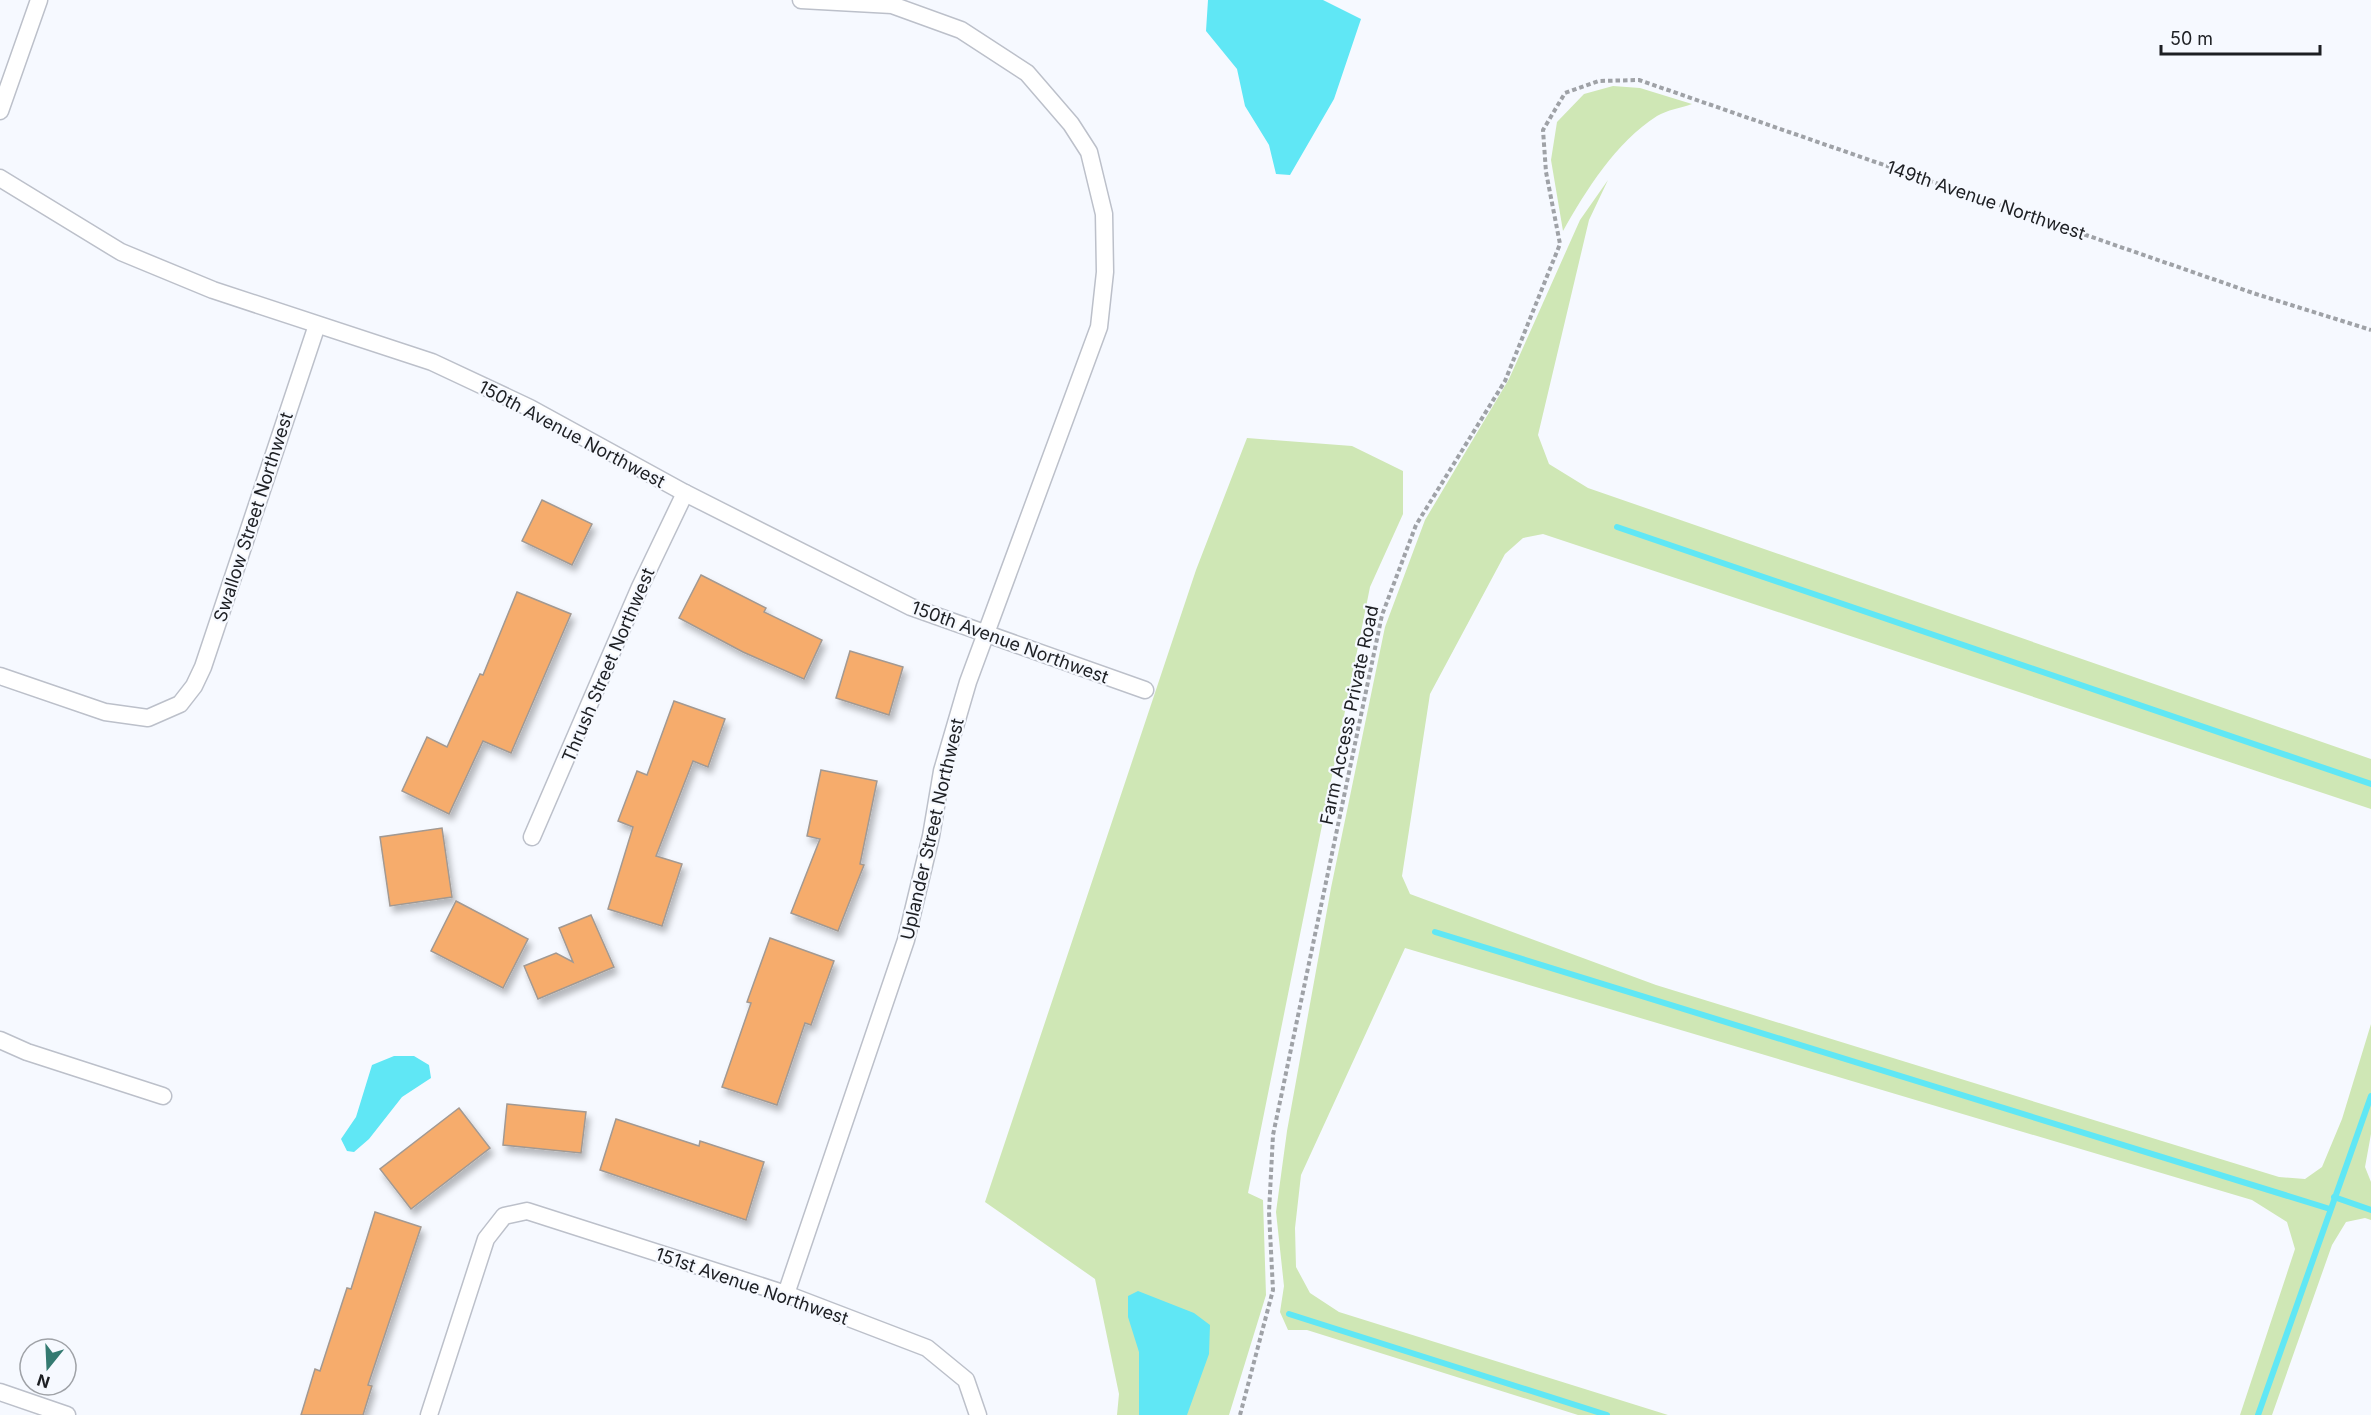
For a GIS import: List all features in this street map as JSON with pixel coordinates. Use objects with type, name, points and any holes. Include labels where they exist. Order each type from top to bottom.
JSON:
[{"type":"street","points":[[0,111],[39,0]]},
{"type":"street","name":"Uplander Street Northwest","points":[[786,1294],[906,940],[931,836],[942,771],[968,682],[1099,327],[1105,272],[1104,214],[1089,152],[1071,124],[1027,73],[961,30],[892,5],[801,0]]},
{"type":"street","name":"150th Avenue Northwest","points":[[0,178],[121,252],[213,290],[432,362],[530,408],[685,493],[911,607],[1145,690]]},
{"type":"street","name":"Swallow Street Northwest","points":[[0,676],[105,712],[148,718],[180,704],[194,686],[203,667],[317,326]]},
{"type":"street","name":"Thrush Street Northwest","points":[[532,837],[640,587],[685,493]]},
{"type":"street","points":[[0,1040],[27,1052],[163,1096]]},
{"type":"street","name":"151st Avenue Northwest","points":[[429,1415],[486,1239],[504,1216],[527,1211],[786,1294],[927,1348],[966,1380],[978,1415]]},
{"type":"street","points":[[0,1392],[67,1415]]},
{"type":"path","name":"149th Avenue Northwest","points":[[1599,81],[1639,81],[2256,294],[2371,330]]},
{"type":"path","name":"Farm Access Private Road","points":[[1240,1415],[1273,1290],[1269,1212],[1273,1135],[1382,615],[1416,525],[1505,381],[1560,244],[1546,172],[1543,130],[1565,93],[1599,81]]},
{"type":"green space","points":[[1613,86],[1640,88],[1692,104],[1657,116],[1628,139],[1592,183],[1563,231],[1551,160],[1557,122],[1584,94]]},
{"type":"green space","points":[[1608,180],[1589,220],[1538,435],[1549,464],[1588,488],[2371,759],[2371,809],[1543,534],[1523,538],[1505,554],[1430,694],[1402,876],[1410,894],[1656,985],[2279,1177],[2305,1179],[2322,1167],[2342,1119],[2371,1024],[2371,1134],[2365,1167],[2371,1182],[2371,1220],[2365,1218],[2346,1222],[2332,1245],[2272,1415],[2240,1415],[2295,1249],[2287,1222],[2252,1200],[1405,948],[1301,1175],[1295,1228],[1296,1267],[1310,1293],[1339,1312],[1668,1415],[1578,1415],[1307,1330],[1288,1330],[1280,1312],[1284,1286],[1276,1212],[1287,1131],[1331,888],[1385,627],[1425,520],[1509,379],[1580,220]]},
{"type":"green space","points":[[1247,438],[1352,446],[1403,471],[1403,514],[1370,587],[1248,1193],[1263,1200],[1266,1295],[1229,1415],[1117,1415],[1119,1394],[1095,1279],[985,1202],[1196,570]]},
{"type":"water","points":[[1208,0],[1323,0],[1361,19],[1334,99],[1290,175],[1276,174],[1269,145],[1245,106],[1237,69],[1206,31]]},
{"type":"water","points":[[394,1056],[414,1056],[429,1065],[431,1078],[402,1097],[369,1139],[354,1152],[347,1151],[341,1139],[356,1117],[372,1065]]},
{"type":"water","points":[[1138,1291],[1194,1313],[1210,1325],[1209,1354],[1187,1415],[1139,1415],[1139,1352],[1128,1317],[1128,1296]]},
{"type":"building","points":[[542,500],[592,524],[572,565],[522,541]]},
{"type":"building","points":[[701,575],[766,608],[764,612],[822,640],[804,679],[743,652],[679,618]]},
{"type":"building","points":[[517,592],[571,614],[511,753],[483,741],[449,814],[402,791],[427,737],[447,747],[480,674],[483,675]]},
{"type":"building","points":[[850,651],[903,667],[889,715],[836,698]]},
{"type":"building","points":[[674,701],[725,719],[708,767],[693,761],[656,856],[682,864],[662,926],[608,909],[633,827],[618,821],[637,771],[647,775]]},
{"type":"building","points":[[821,770],[877,781],[860,864],[864,865],[838,931],[791,913],[820,839],[807,836]]},
{"type":"building","points":[[442,828],[452,897],[390,906],[380,837]]},
{"type":"building","points":[[456,901],[528,939],[503,988],[431,951]]},
{"type":"building","points":[[591,915],[614,967],[538,999],[524,966],[556,953],[573,962],[559,928]]},
{"type":"building","points":[[770,938],[834,961],[811,1025],[805,1023],[777,1105],[722,1087],[751,1003],[747,1002]]},
{"type":"building","points":[[507,1104],[586,1112],[581,1153],[503,1145]]},
{"type":"building","points":[[459,1108],[490,1148],[411,1209],[380,1169]]},
{"type":"building","points":[[616,1119],[699,1146],[700,1141],[764,1162],[746,1220],[600,1170]]},
{"type":"building","points":[[375,1212],[421,1227],[368,1385],[372,1386],[363,1415],[301,1415],[315,1369],[320,1371],[347,1288],[351,1289]]},
{"type":"waterway","points":[[1617,527],[2371,784]]},
{"type":"waterway","points":[[1435,932],[2330,1209]]},
{"type":"waterway","points":[[2258,1415],[2371,1096]]},
{"type":"waterway","points":[[2334,1197],[2371,1210]]},
{"type":"waterway","points":[[1289,1314],[1607,1415]]}]
